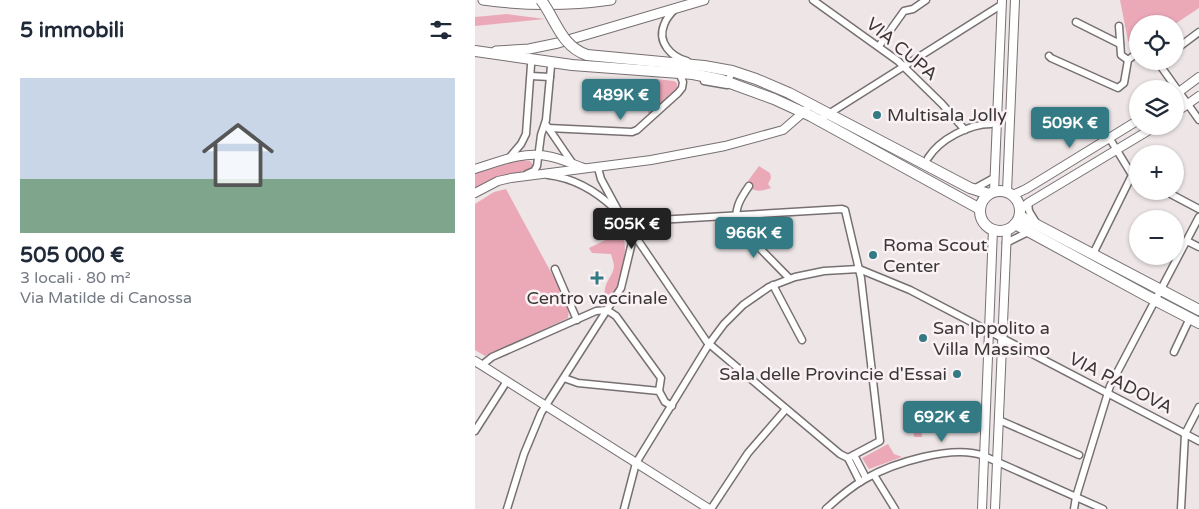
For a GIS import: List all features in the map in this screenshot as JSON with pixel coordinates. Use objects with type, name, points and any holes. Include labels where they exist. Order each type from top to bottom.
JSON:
[{"type":"main road","points":[[483,0],[506,3],[560,4],[611,0]]},
{"type":"main road","points":[[541,0],[567,43],[587,55],[704,66],[732,72],[771,85],[973,190],[1010,194],[1018,202],[1018,217],[1028,232],[1155,301],[1195,320]]},
{"type":"main road","points":[[478,51],[529,49],[551,45],[704,0]]},
{"type":"main road","points":[[478,51],[572,65],[630,68],[710,77],[774,99],[819,120],[980,209]]},
{"type":"main road","points":[[992,193],[984,200],[980,209],[983,221],[993,230],[1001,231],[1018,217]]},
{"type":"main road","points":[[1018,217],[1037,225],[1199,310]]},
{"type":"street","name":"VIA CUPA","points":[[813,0],[879,46],[904,66],[965,130]]},
{"type":"street","points":[[879,46],[904,11],[913,9],[927,0]]},
{"type":"street","points":[[1015,0],[1010,115],[1010,194],[1109,139],[1129,125]]},
{"type":"street","points":[[819,120],[1001,3]]},
{"type":"street","points":[[992,193],[1001,3]]},
{"type":"street","points":[[677,8],[669,15],[663,26],[664,42],[669,51],[676,57],[704,66]]},
{"type":"street","points":[[1076,22],[1121,44]]},
{"type":"street","points":[[1049,56],[1115,87],[1120,87],[1124,83],[1127,60],[1121,55],[1119,26]]},
{"type":"street","points":[[1184,43],[1199,32]]},
{"type":"street","points":[[509,158],[526,136],[531,65]]},
{"type":"street","points":[[518,177],[535,170],[541,134],[547,126],[551,66]]},
{"type":"street","points":[[729,83],[732,72]]},
{"type":"street","points":[[547,126],[636,131],[680,92],[683,82],[679,73]]},
{"type":"street","points":[[531,76],[550,77]]},
{"type":"street","points":[[1184,89],[1199,77]]},
{"type":"street","points":[[1184,107],[1199,96]]},
{"type":"street","points":[[1184,102],[1199,120]]},
{"type":"street","points":[[475,193],[498,181],[518,177],[598,168],[685,154],[763,136],[786,129],[811,105]]},
{"type":"street","points":[[997,114],[1010,115]]},
{"type":"street","points":[[928,158],[940,145],[976,124],[991,124]]},
{"type":"street","points":[[547,126],[573,164]]},
{"type":"street","points":[[995,509],[1006,243],[1018,217],[1142,135]]},
{"type":"street","points":[[1109,139],[1129,168]]},
{"type":"street","points":[[475,169],[509,158],[539,155],[556,158],[588,169]]},
{"type":"street","points":[[598,168],[601,179],[627,224],[697,330],[709,344],[840,454],[851,457],[880,441],[859,269],[847,215],[843,209],[641,221],[627,224]]},
{"type":"street","points":[[544,174],[558,176],[581,184],[621,214]]},
{"type":"street","points":[[973,190],[994,178]]},
{"type":"street","points":[[749,186],[738,202],[736,216],[738,226],[789,278]]},
{"type":"street","points":[[1093,254],[1129,187]]},
{"type":"street","points":[[1182,200],[1199,209]]},
{"type":"street","points":[[1018,217],[1029,211],[1037,225]]},
{"type":"street","points":[[1075,509],[1076,498],[1107,393],[1199,217]]},
{"type":"street","points":[[982,509],[993,230]]},
{"type":"street","points":[[1006,243],[1028,232]]},
{"type":"street","points":[[507,509],[524,454],[546,406],[623,285],[634,234]]},
{"type":"street","points":[[1187,241],[1199,247]]},
{"type":"street","points":[[555,269],[577,320]]},
{"type":"street","points":[[624,509],[636,463],[709,344],[734,313],[773,285],[789,278],[824,271],[859,269]]},
{"type":"street","name":"VIA PADOVA","points":[[859,269],[910,290],[1199,441]]},
{"type":"street","points":[[773,285],[802,340]]},
{"type":"street","points":[[479,363],[596,311],[607,310],[616,316],[661,378],[659,392],[665,402],[672,406]]},
{"type":"street","points":[[1174,352],[1195,320]]},
{"type":"street","points":[[479,363],[710,509],[748,453],[785,409]]},
{"type":"street","points":[[564,378],[578,382],[659,392]]},
{"type":"street","points":[[475,431],[507,381]]},
{"type":"street","points":[[1181,509],[1185,434],[1199,406]]},
{"type":"street","points":[[999,420],[1079,455]]},
{"type":"street","points":[[826,509],[863,480],[900,464],[950,453],[973,453],[984,456],[1103,509]]},
{"type":"street","points":[[851,457],[863,480]]},
{"type":"street","points":[[874,475],[895,509]]},
{"type":"shaded area","points":[[1120,0],[1199,0],[1199,8],[1184,18],[1184,15],[1129,15],[1128,41]]},
{"type":"shaded area","points":[[507,14],[545,19],[475,26],[475,17]]},
{"type":"shaded area","points":[[656,79],[674,81],[677,83],[677,88],[650,114],[648,113],[651,82]]},
{"type":"shaded area","points":[[519,160],[530,161],[533,165],[532,169],[496,177],[475,188],[475,173]]},
{"type":"shaded area","points":[[759,166],[770,173],[771,178],[768,184],[771,188],[757,191],[745,185]]},
{"type":"shaded area","points":[[506,189],[560,289],[559,295],[569,308],[568,318],[485,356],[475,350],[475,204],[494,192]]},
{"type":"shaded area","points":[[622,232],[625,249],[623,269],[617,287],[606,299],[606,285],[614,267],[611,254],[592,253],[589,248]]},
{"type":"shaded area","points":[[920,418],[922,437],[914,437],[912,419]]},
{"type":"shaded area","points":[[888,444],[894,454],[902,457],[869,469],[862,458]]},
{"type":"place","name":"Multisala Jolly","points":[[877,115]]},
{"type":"place","name":"Roma Scout Center","points":[[873,255]]},
{"type":"place","name":"Centro vaccinale","points":[[597,278]]},
{"type":"place","name":"San Ippolito a Villa Massimo","points":[[923,338]]},
{"type":"place","name":"Sala delle Provincie d'Essai","points":[[957,374]]}]
